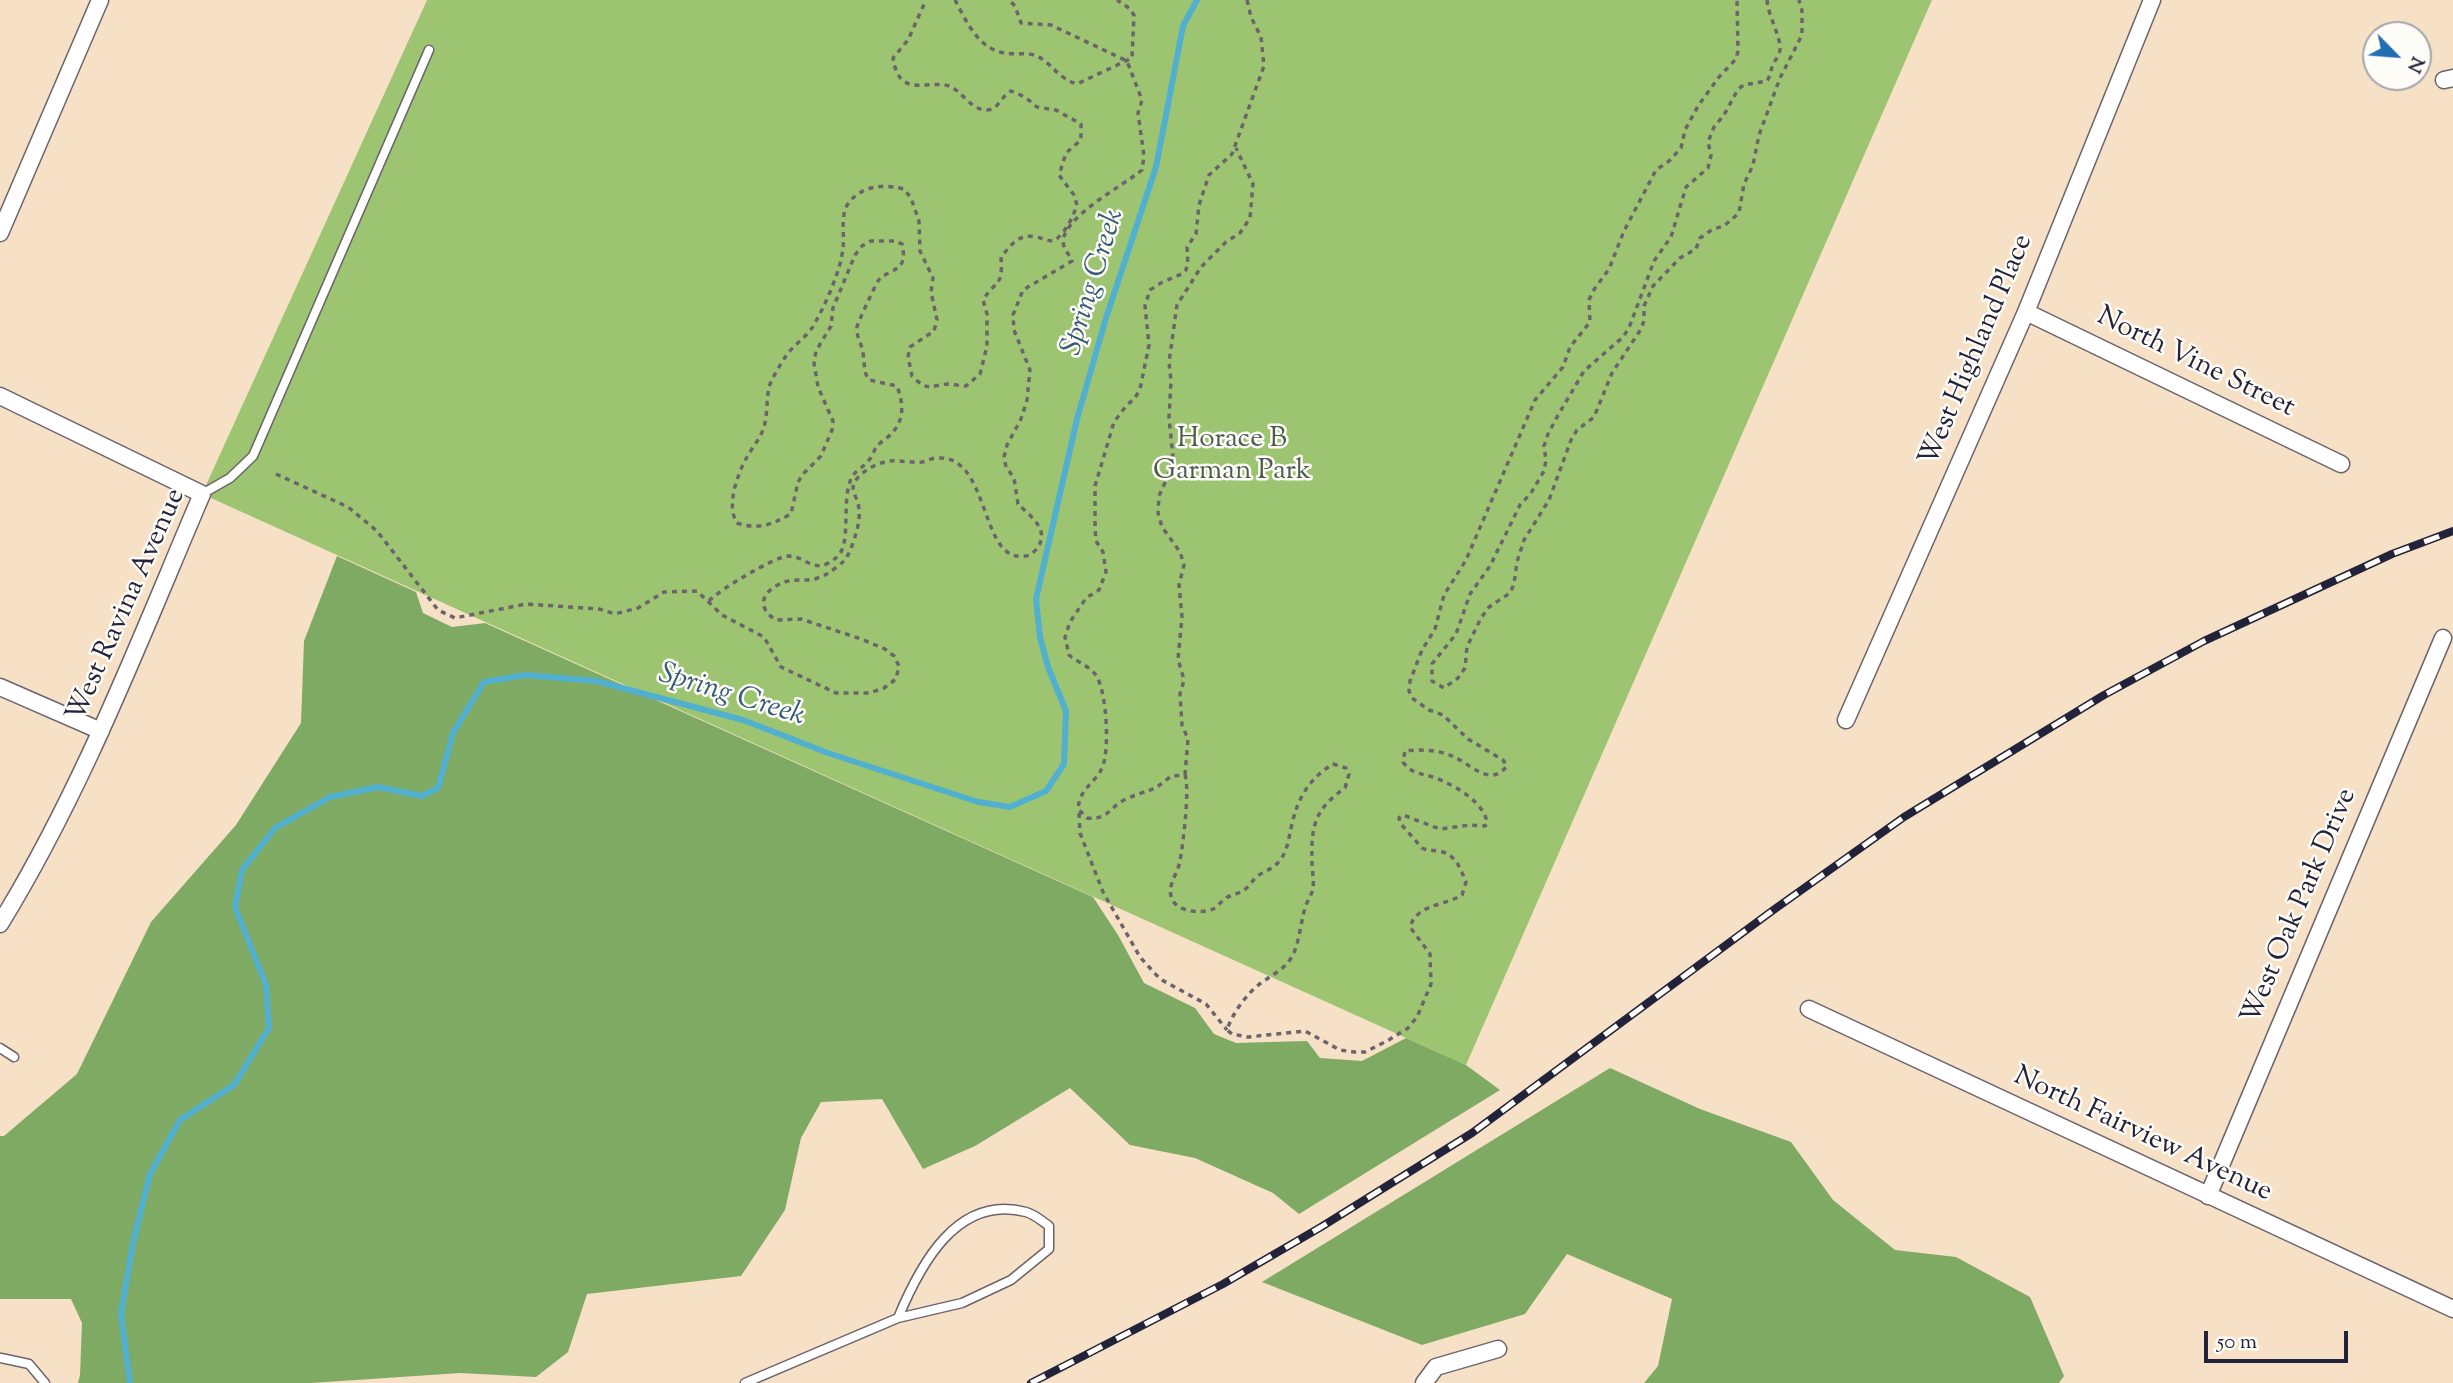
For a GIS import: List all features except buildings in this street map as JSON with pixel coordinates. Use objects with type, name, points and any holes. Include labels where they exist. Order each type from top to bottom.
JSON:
[{"type":"street","points":[[0,233],[100,0]]},
{"type":"street","name":"West Highland Place","points":[[1846,720],[2026,312],[2152,0]]},
{"type":"street","name":"North Vine Street","points":[[2026,312],[2341,464]]},
{"type":"street","points":[[0,396],[202,494]]},
{"type":"street","name":"West Ravina Avenue","points":[[0,924],[27,880],[101,731],[202,494]]},
{"type":"street","name":"West Oak Park Drive","points":[[2208,1196],[2443,638]]},
{"type":"street","points":[[0,687],[101,731]]},
{"type":"street","name":"North Fairview Avenue","points":[[1810,1009],[2453,1309]]},
{"type":"street","points":[[1424,1383],[1436,1367],[1498,1349]]},
{"type":"lane","name":"West Ravina Avenue","points":[[202,494],[230,478],[253,456],[429,50]]},
{"type":"lane","points":[[0,1048],[14,1056]]},
{"type":"lane","points":[[745,1383],[898,1318],[962,1303],[1011,1280],[1049,1249],[1049,1226],[1028,1212],[992,1208],[964,1221],[937,1243],[898,1318]]},
{"type":"lane","points":[[1,1358],[29,1364],[45,1383]]},
{"type":"path","points":[[709,601],[718,591],[777,558],[797,557],[807,564],[817,566],[837,557],[842,551],[846,536],[844,502],[852,476],[869,461],[877,447],[900,421],[901,396],[897,386],[869,380],[865,375],[857,328],[878,281],[894,272],[901,264],[904,254],[902,244],[896,241],[871,241],[862,246],[855,255],[833,308],[831,326],[816,351],[814,363],[818,387],[833,421],[821,456],[798,482],[791,514],[764,527],[750,528],[737,523],[732,516],[732,504],[745,459],[764,429],[770,384],[785,356],[810,332],[816,322],[840,266],[844,247],[844,216],[848,203],[859,192],[889,185],[904,189],[911,198],[919,221],[920,251],[933,278],[932,293],[937,320],[934,331],[910,347],[908,357],[912,376],[927,387],[940,388],[948,384],[966,386],[980,374],[987,346],[987,314],[983,300],[1000,282],[1003,272],[1001,258],[1015,240],[1037,237],[1054,241],[1073,218],[1077,205],[1074,195],[1059,175],[1066,153],[1081,140],[1081,124],[1056,110],[1037,107],[1012,91],[1006,94],[999,105],[988,110],[979,108],[957,90],[946,85],[919,87],[900,76],[893,58],[908,40],[926,0]]},
{"type":"path","points":[[955,0],[985,46],[995,51],[1037,56],[1061,78],[1077,84],[1132,58],[1134,15],[1129,8],[1116,0]]},
{"type":"path","points":[[276,474],[348,506],[377,531],[438,610],[455,618],[526,604],[598,609],[615,614],[638,608],[664,592],[697,592],[722,615],[764,637],[781,667],[792,674],[822,684],[836,693],[869,693],[884,688],[896,679],[899,666],[894,656],[885,649],[825,626],[801,619],[776,620],[770,616],[763,600],[766,593],[789,580],[815,579],[831,572],[846,560],[859,525],[860,511],[853,489],[856,480],[865,471],[889,461],[921,462],[947,458],[957,463],[969,475],[984,504],[995,538],[1004,549],[1014,555],[1026,556],[1034,552],[1041,544],[1041,529],[1018,504],[1014,478],[1006,467],[1004,457],[1007,445],[1021,419],[1030,383],[1030,370],[1014,330],[1013,314],[1016,303],[1023,290],[1072,261],[1064,247],[1063,237],[1070,226],[1101,196],[1131,180],[1142,170],[1144,156],[1138,113],[1142,100],[1127,61],[1051,25],[1021,23],[1009,0]]},
{"type":"path","points":[[1247,0],[1251,17],[1261,37],[1265,58],[1261,77],[1232,154],[1209,175],[1199,205],[1196,234],[1187,247],[1185,271],[1150,290],[1145,306],[1149,345],[1140,389],[1114,422],[1095,486],[1096,541],[1105,561],[1106,572],[1099,590],[1086,598],[1078,608],[1065,637],[1069,655],[1094,672],[1101,682],[1107,722],[1103,768],[1084,791],[1078,810],[1080,833],[1102,892],[1140,957],[1160,979],[1206,1004],[1232,1034],[1248,1037],[1305,1031],[1340,1050],[1364,1052],[1408,1028],[1425,1001],[1431,984],[1430,954],[1410,927],[1412,920],[1418,913],[1462,895],[1466,882],[1450,854],[1426,851],[1399,818],[1403,815],[1447,830],[1470,825],[1485,826],[1487,816],[1484,810],[1445,782],[1409,771],[1403,762],[1403,756],[1408,750],[1440,752],[1453,756],[1480,774],[1487,775],[1500,772],[1507,766],[1503,760],[1468,739],[1443,715],[1429,710],[1412,698],[1409,691],[1410,681],[1434,629],[1444,595],[1470,552],[1535,400],[1563,367],[1570,346],[1590,322],[1589,300],[1612,263],[1624,231],[1656,170],[1670,161],[1681,148],[1685,130],[1698,106],[1719,76],[1736,59],[1737,0]]},
{"type":"path","points":[[1767,0],[1769,17],[1779,40],[1780,51],[1770,76],[1767,81],[1744,85],[1738,89],[1714,127],[1708,142],[1708,168],[1686,187],[1671,237],[1654,261],[1629,328],[1623,337],[1584,371],[1548,434],[1544,446],[1544,471],[1520,505],[1490,566],[1470,594],[1456,635],[1432,664],[1432,681],[1437,686],[1444,688],[1458,678],[1465,668],[1467,647],[1481,618],[1489,607],[1510,593],[1524,540],[1555,488],[1560,465],[1571,440],[1577,430],[1594,417],[1616,365],[1644,321],[1644,306],[1653,286],[1680,258],[1696,248],[1700,238],[1713,229],[1724,226],[1739,213],[1744,184],[1753,165],[1759,135],[1780,78],[1802,35],[1799,0]]},
{"type":"path","points":[[1227,1030],[1229,1023],[1258,984],[1284,968],[1294,954],[1305,909],[1313,891],[1314,824],[1319,811],[1329,799],[1345,788],[1349,775],[1346,768],[1334,764],[1307,784],[1280,861],[1258,875],[1244,891],[1228,896],[1215,908],[1199,911],[1182,908],[1173,902],[1171,884],[1181,859],[1187,801],[1185,775],[1188,739],[1182,725],[1180,695],[1184,680],[1178,659],[1182,617],[1180,585],[1184,565],[1180,552],[1163,527],[1158,513],[1159,496],[1173,457],[1169,418],[1169,362],[1177,305],[1201,267],[1226,242],[1240,233],[1250,218],[1253,184],[1236,146]]},
{"type":"path","points":[[1078,810],[1087,818],[1102,817],[1127,798],[1157,789],[1171,776],[1185,775]]},
{"type":"green space","name":"Horace B Garman Park","points":[[427,0],[1932,0],[1466,1065],[202,494]]},
{"type":"green space","points":[[337,556],[416,592],[423,613],[452,627],[485,623],[1093,897],[1118,935],[1144,983],[1195,1008],[1214,1034],[1236,1043],[1307,1041],[1320,1058],[1362,1061],[1406,1038],[1466,1065],[1500,1090],[1299,1214],[1273,1193],[1195,1158],[1130,1145],[1070,1088],[975,1146],[923,1169],[882,1099],[821,1102],[801,1138],[785,1210],[741,1276],[587,1294],[568,1352],[536,1377],[460,1373],[311,1383],[78,1383],[82,1323],[71,1299],[0,1299],[0,1136],[4,1136],[77,1074],[151,922],[236,825],[301,723],[304,641]]},
{"type":"green space","points":[[1610,1068],[1700,1109],[1791,1142],[1833,1200],[1895,1250],[1956,1257],[2030,1297],[2064,1376],[2059,1383],[1644,1383],[1658,1366],[1672,1299],[1567,1254],[1525,1314],[1422,1345],[1262,1282]]},
{"type":"waterway","name":"Spring Creek","points":[[130,1383],[121,1314],[133,1243],[150,1174],[180,1120],[234,1085],[269,1028],[266,985],[235,907],[242,870],[275,828],[330,797],[378,787],[422,796],[438,788],[453,733],[484,682],[525,675],[596,681],[743,720],[828,753],[978,802],[1010,807],[1046,791],[1064,764],[1066,711],[1048,667],[1040,637],[1036,599],[1077,419],[1106,318],[1156,167],[1183,26],[1197,0]]},
{"type":"railway","points":[[1031,1383],[1223,1284],[1472,1133],[1904,817],[2104,695],[2204,641],[2392,554],[2453,531]]}]
